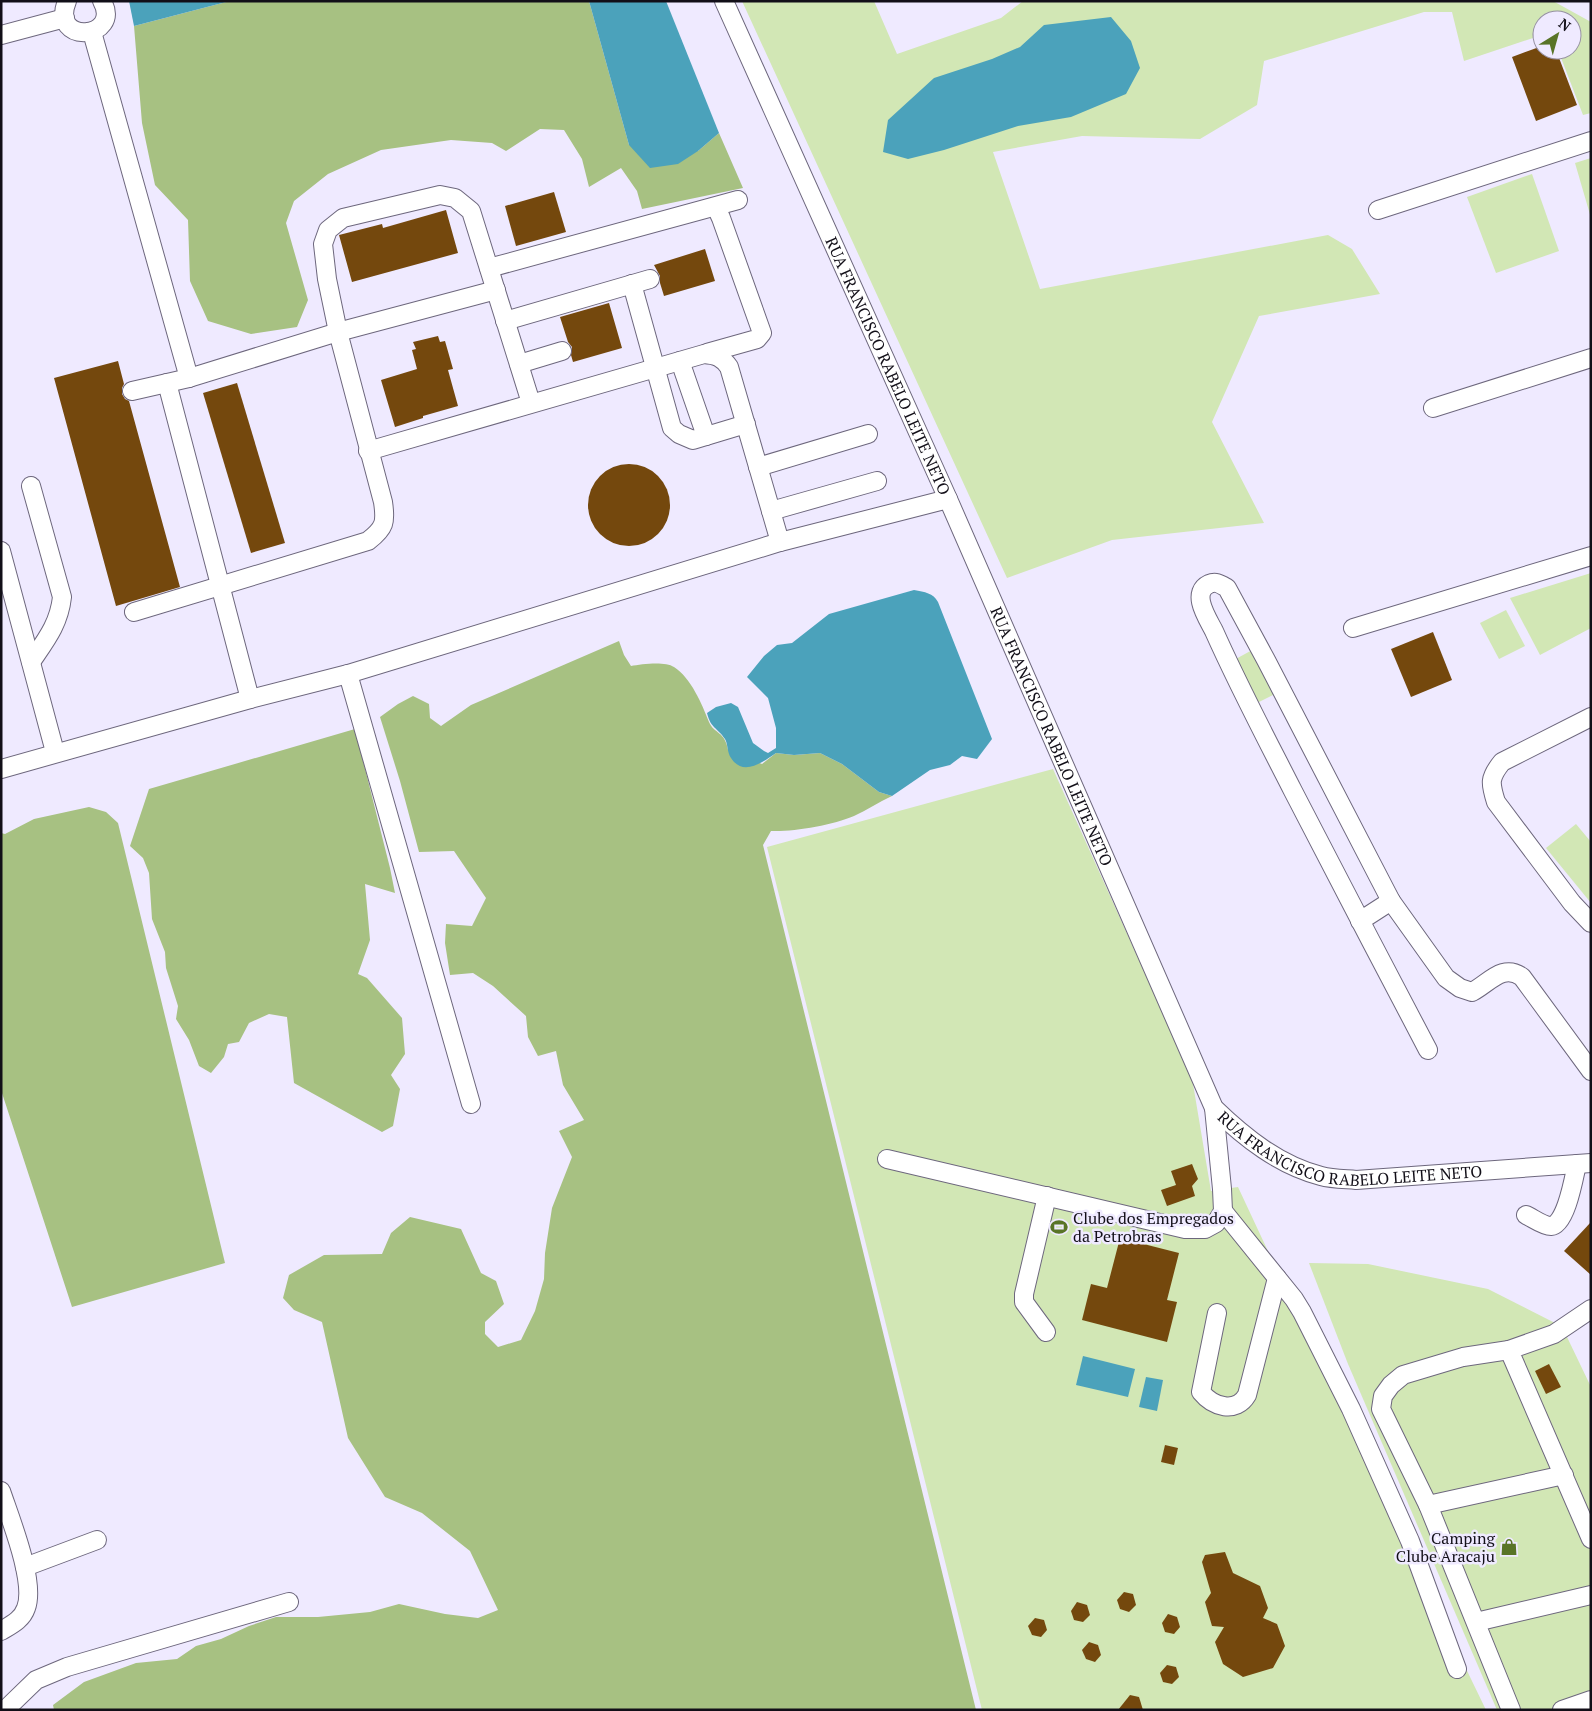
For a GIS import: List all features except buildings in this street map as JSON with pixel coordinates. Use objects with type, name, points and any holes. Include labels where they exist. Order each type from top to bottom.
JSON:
[{"type":"street","points":[[1,35],[66,10],[68,24],[78,32],[92,32],[104,22],[106,14],[102,1]]},
{"type":"street","name":"RUA FRANCISCO RABELO LEITE NETO","points":[[724,1],[948,499],[1214,1108],[1239,1132],[1280,1160],[1322,1176],[1356,1180],[1584,1164]]},
{"type":"street","points":[[92,32],[189,378]]},
{"type":"street","points":[[1378,210],[1591,141]]},
{"type":"street","points":[[134,612],[368,541],[380,531],[385,518],[383,502],[338,332],[327,279],[323,244],[328,230],[343,218],[440,195],[455,198],[471,211],[530,403]]},
{"type":"street","points":[[489,268],[738,200]]},
{"type":"street","points":[[368,451],[757,339],[762,333],[722,218],[716,206]]},
{"type":"street","points":[[505,321],[650,279]]},
{"type":"street","points":[[632,284],[672,428],[679,434],[693,440],[746,424]]},
{"type":"street","points":[[132,391],[189,378],[338,332],[496,290]]},
{"type":"street","points":[[518,364],[562,351]]},
{"type":"street","points":[[704,354],[723,358],[729,367],[780,542]]},
{"type":"street","points":[[1433,408],[1591,358]]},
{"type":"street","points":[[680,361],[706,436]]},
{"type":"street","points":[[167,383],[250,699]]},
{"type":"street","points":[[758,467],[868,434]]},
{"type":"street","points":[[771,511],[878,481]]},
{"type":"street","points":[[31,486],[62,596],[60,612],[55,627],[31,662]]},
{"type":"street","points":[[1,768],[348,674],[780,542],[948,499]]},
{"type":"street","points":[[1,551],[55,752]]},
{"type":"street","points":[[1354,628],[1591,556]]},
{"type":"street","points":[[1428,1050],[1229,666],[1202,605],[1201,593],[1205,586],[1220,583],[1232,597],[1391,901],[1446,978],[1460,988],[1472,992],[1500,974],[1509,971],[1515,972],[1522,977],[1591,1071]]},
{"type":"street","points":[[348,674],[471,1104]]},
{"type":"street","points":[[1591,717],[1502,762],[1494,772],[1491,786],[1496,802],[1572,903],[1591,923]]},
{"type":"street","points":[[1360,921],[1391,901]]},
{"type":"street","points":[[887,1159],[1185,1228],[1205,1229],[1216,1223],[1223,1211],[1214,1108]]},
{"type":"street","points":[[1526,1215],[1549,1226],[1556,1224],[1561,1219],[1584,1164]]},
{"type":"street","points":[[1046,1332],[1024,1302],[1024,1294],[1047,1196]]},
{"type":"street","points":[[1223,1211],[1294,1298],[1302,1312],[1362,1434],[1410,1541],[1457,1669]]},
{"type":"street","points":[[1217,1313],[1201,1392],[1213,1403],[1224,1407],[1237,1405],[1244,1401],[1247,1395],[1277,1278]]},
{"type":"street","points":[[1511,1710],[1428,1505],[1381,1408],[1383,1396],[1403,1375],[1462,1357],[1509,1350],[1554,1334],[1591,1309]]},
{"type":"street","points":[[1509,1350],[1591,1539]]},
{"type":"street","points":[[1428,1505],[1564,1475]]},
{"type":"street","points":[[1,1491],[25,1567],[28,1590],[26,1608],[18,1621],[1,1631]]},
{"type":"street","points":[[25,1567],[97,1540]]},
{"type":"street","points":[[1476,1622],[1591,1595]]},
{"type":"street","points":[[5,1710],[36,1680],[66,1666],[289,1602]]},
{"type":"street","points":[[1562,1710],[1591,1700]]},
{"type":"green space","points":[[230,1],[589,1],[629,145],[698,151],[719,133],[743,188],[642,209],[637,191],[621,168],[589,187],[582,159],[564,130],[540,129],[506,151],[492,143],[451,140],[381,150],[328,174],[294,201],[286,223],[308,300],[297,327],[251,334],[208,321],[190,281],[188,220],[155,185],[142,123],[134,26]]},
{"type":"green space","points":[[742,1],[874,1],[897,54],[1001,18],[1023,1],[1553,1],[1569,10],[1532,10],[1532,38],[1464,61],[1452,12],[1424,12],[1264,61],[1257,105],[1200,139],[1082,136],[993,152],[1040,289],[1328,235],[1352,249],[1380,294],[1259,316],[1212,422],[1264,523],[1112,540],[1007,578]]},
{"type":"green space","points":[[1582,17],[1591,22],[1591,113],[1583,115],[1562,60],[1582,60]]},
{"type":"green space","points":[[1591,158],[1591,218],[1575,163]]},
{"type":"green space","points":[[1532,174],[1559,251],[1496,273],[1467,197]]},
{"type":"green space","points":[[1591,573],[1591,628],[1540,655],[1510,598]]},
{"type":"green space","points":[[1506,610],[1525,646],[1499,659],[1480,623]]},
{"type":"green space","points":[[619,641],[624,655],[631,666],[647,664],[670,665],[686,678],[703,707],[711,726],[722,736],[728,750],[762,764],[776,753],[794,755],[820,753],[842,764],[879,792],[892,796],[854,816],[835,822],[801,829],[771,831],[763,845],[976,1710],[54,1710],[53,1705],[84,1682],[136,1663],[177,1659],[196,1646],[221,1639],[249,1626],[276,1617],[318,1617],[370,1612],[399,1604],[445,1614],[478,1618],[498,1610],[470,1551],[422,1513],[385,1497],[348,1438],[322,1322],[294,1310],[283,1298],[289,1275],[324,1255],[382,1254],[391,1233],[410,1217],[461,1229],[481,1273],[496,1281],[504,1304],[485,1322],[485,1334],[498,1347],[521,1340],[535,1311],[544,1279],[545,1253],[552,1208],[572,1157],[559,1131],[584,1120],[563,1085],[556,1051],[538,1056],[528,1037],[526,1016],[493,986],[473,973],[450,975],[445,943],[446,924],[472,926],[486,898],[454,851],[419,852],[380,717],[413,696],[429,704],[430,718],[441,726],[471,705]]},
{"type":"green space","points":[[1254,649],[1277,693],[1257,703],[1234,660]]},
{"type":"green space","points":[[355,729],[395,893],[365,884],[370,940],[358,974],[367,978],[402,1018],[405,1054],[391,1075],[400,1089],[393,1126],[382,1132],[294,1083],[287,1017],[269,1014],[249,1023],[239,1042],[228,1044],[224,1057],[211,1073],[199,1066],[189,1040],[176,1019],[178,1006],[166,968],[165,952],[152,919],[149,873],[143,858],[130,846],[149,789]]},
{"type":"green space","name":"Clube dos Empregados da Petrobras","points":[[1053,769],[1192,1078],[1211,1191],[1238,1187],[1273,1262],[1277,1278],[1486,1710],[982,1710],[767,847]]},
{"type":"green space","points":[[89,807],[106,812],[118,823],[225,1263],[72,1307],[1,1090],[1,833],[5,834],[34,819]]},
{"type":"green space","points":[[1576,824],[1591,842],[1591,903],[1546,848]]},
{"type":"green space","name":"Camping Clube Aracaju","points":[[1309,1263],[1368,1264],[1488,1289],[1555,1323],[1567,1337],[1591,1387],[1591,1707],[1582,1710],[1497,1710],[1348,1364]]},
{"type":"water","points":[[129,1],[230,1],[134,26]]},
{"type":"water","points":[[589,1],[666,1],[719,133],[698,151],[678,164],[650,168],[629,145]]},
{"type":"water","points":[[1111,17],[1131,41],[1140,68],[1126,94],[1071,117],[1018,126],[944,150],[908,159],[883,152],[888,120],[934,78],[992,59],[1020,47],[1044,25]]},
{"type":"water","points":[[914,590],[931,595],[938,602],[992,739],[977,759],[962,756],[950,765],[930,770],[892,796],[879,792],[842,764],[820,753],[794,755],[776,753],[753,766],[747,767],[736,764],[730,756],[725,739],[712,725],[707,713],[716,707],[731,703],[738,707],[753,743],[768,753],[776,748],[776,728],[768,698],[747,677],[764,656],[777,645],[792,643],[829,614]]},
{"type":"water","points":[[1083,1356],[1135,1369],[1128,1397],[1076,1385]]},
{"type":"water","points":[[1146,1377],[1163,1380],[1157,1411],[1139,1407]]},
{"type":"place","name":"Clube dos Empregados da Petrobras","points":[[1059,1227]]},
{"type":"place","name":"Camping Clube Aracaju","points":[[1509,1547]]}]
